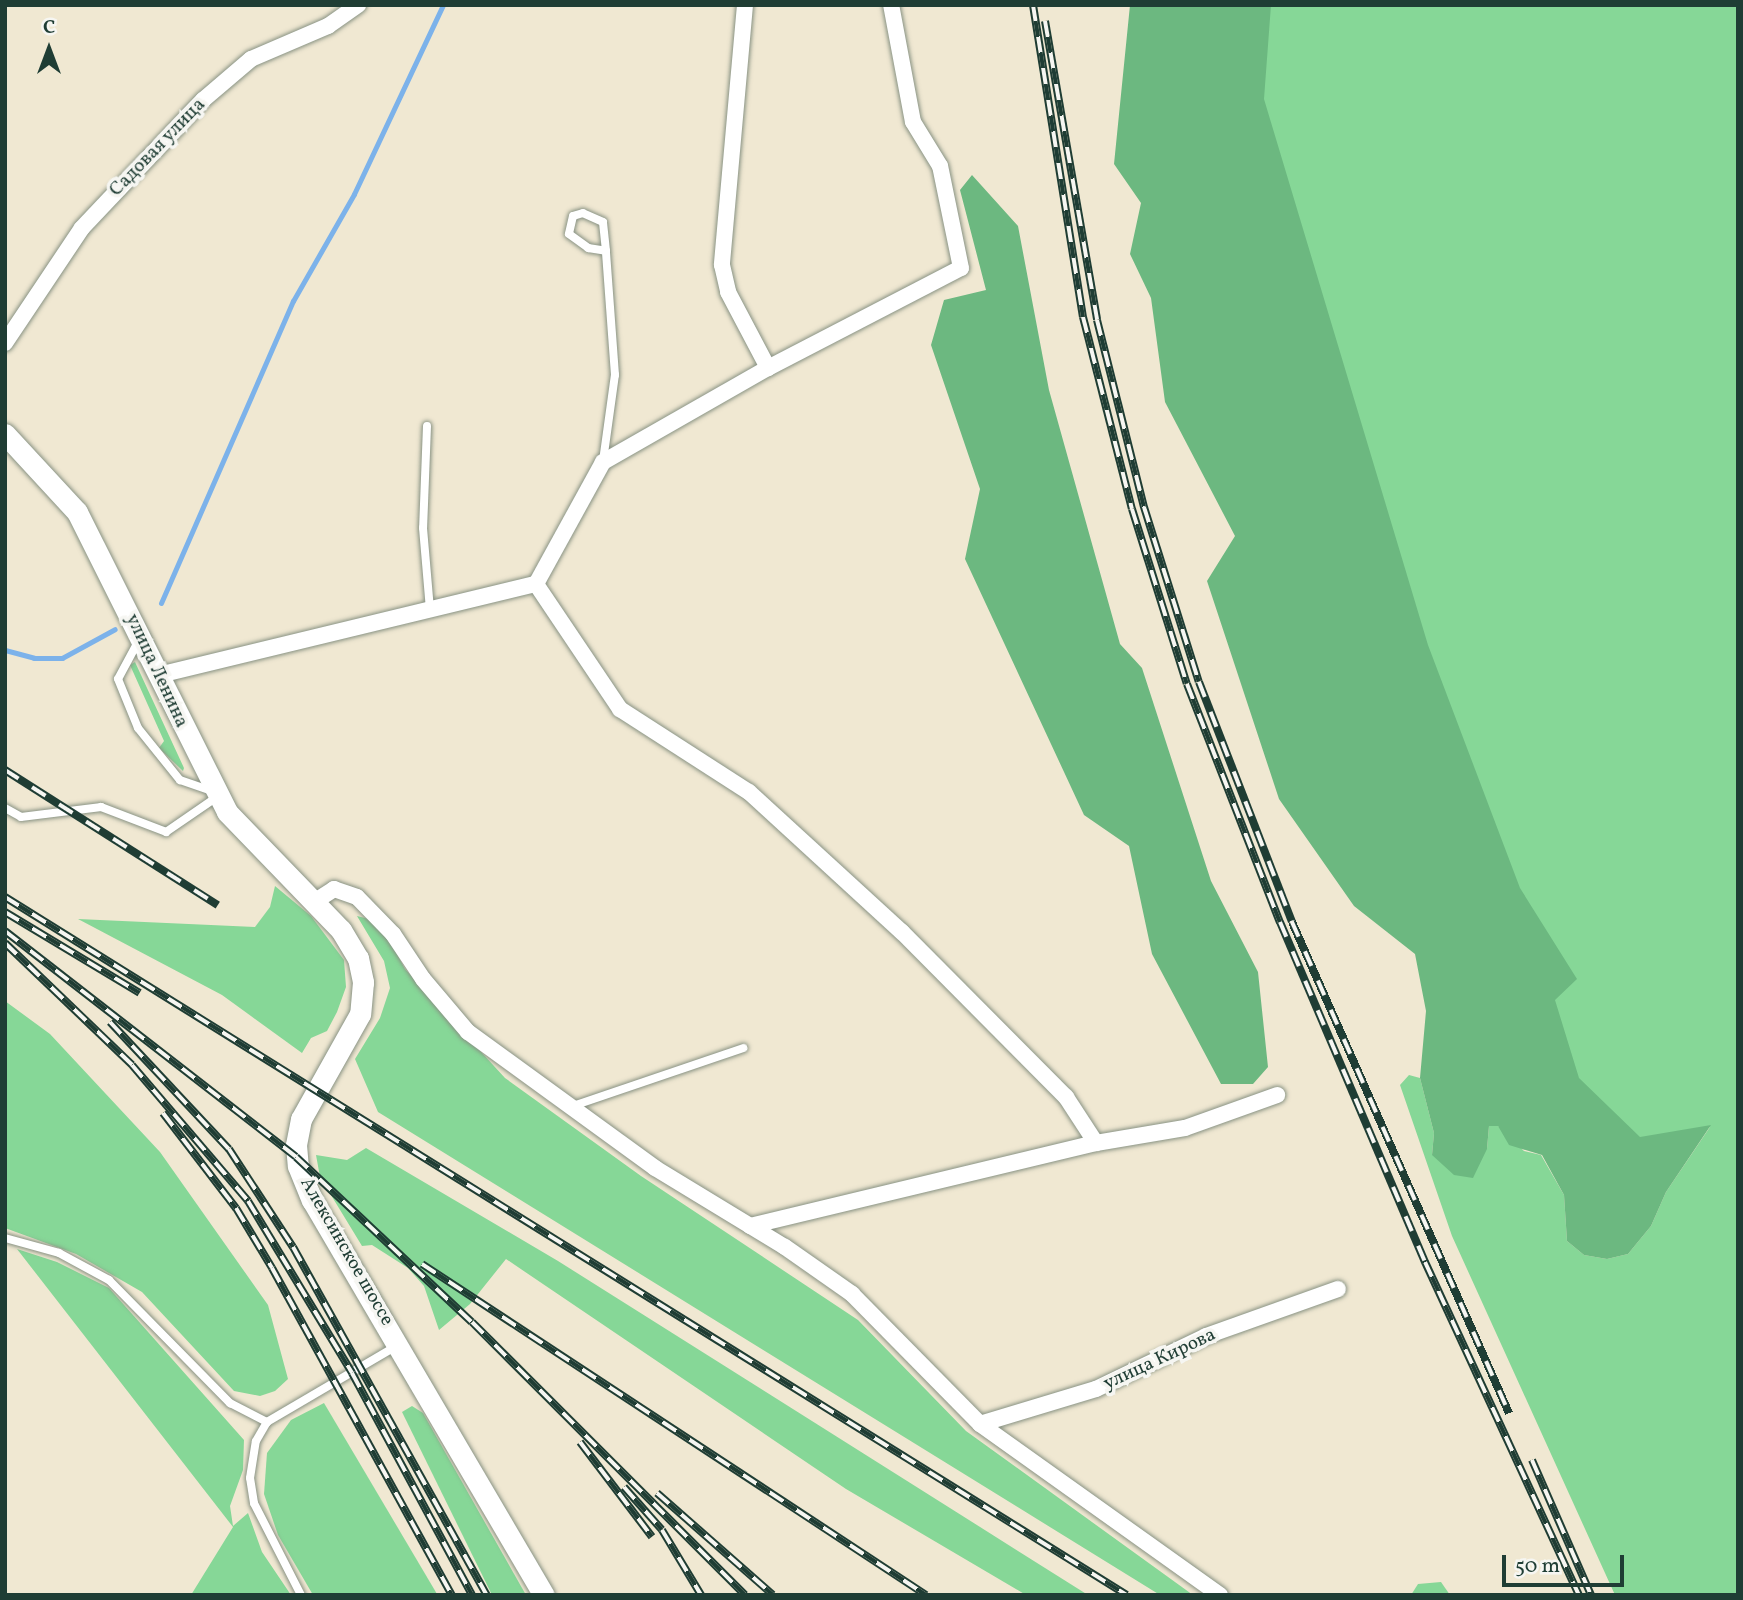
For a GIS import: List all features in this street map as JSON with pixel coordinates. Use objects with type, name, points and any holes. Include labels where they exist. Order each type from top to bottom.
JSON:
[{"type":"main road","name":"улица Ленина","points":[[5,434],[78,512],[216,795],[250,841],[314,902]]},
{"type":"main road","name":"Алексинское шоссе","points":[[314,902],[341,930],[358,958],[363,1002],[350,1038],[301,1119],[296,1145],[298,1166],[312,1200],[544,1595]]},
{"type":"street","name":"Садовая улица","points":[[5,343],[82,228],[203,100],[251,58],[328,26],[358,5]]},
{"type":"street","points":[[745,5],[722,265],[727,292],[768,368]]},
{"type":"street","points":[[159,675],[430,612],[536,584],[603,462],[768,368],[961,268],[940,166],[913,122],[891,5]]},
{"type":"street","points":[[536,584],[620,709],[760,802],[902,932],[1066,1097],[1096,1143]]},
{"type":"street","points":[[314,902],[334,889],[357,897],[393,934],[429,987],[468,1032],[573,1105],[656,1168],[852,1294],[980,1424],[1220,1595]]},
{"type":"street","points":[[750,1226],[1096,1143],[1185,1128],[1277,1095]]},
{"type":"street","name":"улица Кирова","points":[[980,1424],[1096,1389],[1206,1336],[1338,1289]]},
{"type":"lane","points":[[603,462],[615,375],[606,251],[603,222],[583,213],[573,216],[569,234],[587,248],[606,251]]},
{"type":"lane","points":[[428,426],[423,528],[430,612]]},
{"type":"lane","points":[[140,637],[118,679],[138,728],[180,780],[216,795]]},
{"type":"lane","points":[[5,808],[21,817],[101,807],[166,832],[216,795]]},
{"type":"lane","points":[[573,1105],[743,1048]]},
{"type":"lane","points":[[5,1238],[59,1253],[109,1280],[230,1403],[267,1422]]},
{"type":"lane","points":[[301,1595],[264,1527],[251,1491],[253,1451],[267,1422],[398,1344]]},
{"type":"green space","points":[[1130,5],[1271,5],[1264,99],[1428,645],[1520,888],[1577,979],[1555,1000],[1579,1078],[1640,1137],[1711,1125],[1666,1192],[1651,1226],[1628,1254],[1607,1259],[1584,1255],[1567,1241],[1564,1195],[1542,1155],[1509,1145],[1498,1126],[1489,1126],[1487,1149],[1473,1178],[1454,1175],[1432,1155],[1434,1133],[1420,1078],[1426,1011],[1415,954],[1354,906],[1279,799],[1207,581],[1235,536],[1165,402],[1151,298],[1130,254],[1141,203],[1114,164]]},
{"type":"green space","points":[[1248,5],[1738,5],[1738,1595],[1615,1595],[1452,1236],[1400,1085],[1409,1075],[1420,1078],[1434,1133],[1432,1155],[1487,1149],[1489,1126],[1498,1126],[1524,1151],[1541,1155],[1564,1195],[1567,1241],[1584,1255],[1607,1259],[1628,1254],[1651,1226],[1666,1192],[1710,1127],[1599,1188],[1245,101]]},
{"type":"green space","points":[[972,175],[1018,226],[1049,390],[1120,644],[1142,668],[1211,881],[1258,972],[1268,1067],[1253,1084],[1221,1084],[1152,954],[1129,846],[1084,815],[965,559],[980,489],[931,345],[944,300],[986,290],[960,190]]},
{"type":"green space","points":[[135,662],[184,768],[183,771],[159,748],[164,741],[130,665]]},
{"type":"green space","points":[[275,886],[311,916],[344,960],[346,987],[337,1012],[327,1031],[311,1038],[302,1053],[222,995],[78,919],[255,927],[270,907]]},
{"type":"green space","points":[[357,916],[369,919],[386,934],[405,969],[505,1078],[641,1176],[858,1320],[966,1431],[1193,1595],[1160,1595],[378,1112],[355,1059],[380,1018],[390,988],[384,961]]},
{"type":"green space","points":[[5,1001],[50,1034],[160,1152],[268,1305],[288,1379],[275,1391],[260,1396],[234,1391],[142,1292],[76,1254],[5,1228]]},
{"type":"green space","points":[[366,1148],[558,1261],[1088,1595],[1026,1595],[846,1489],[506,1259],[470,1304],[439,1330],[424,1286],[408,1268],[372,1245],[362,1246],[320,1177],[316,1155],[347,1160]]},
{"type":"green space","points":[[17,1249],[57,1262],[109,1288],[244,1440],[243,1470],[230,1506],[233,1526],[248,1513],[262,1552],[291,1595],[191,1595],[233,1527]]},
{"type":"green space","points":[[324,1403],[437,1595],[313,1595],[278,1535],[264,1494],[267,1453],[291,1420]]},
{"type":"green space","points":[[412,1406],[423,1413],[526,1595],[492,1595],[402,1412]]},
{"type":"green space","points":[[1441,1582],[1450,1595],[1411,1595],[1418,1584]]},
{"type":"waterway","points":[[161,603],[293,301],[354,194],[443,5]]},
{"type":"waterway","points":[[5,650],[34,658],[62,658],[115,629]]},
{"type":"railway","points":[[1033,5],[1083,317],[1132,509],[1187,684],[1280,922],[1425,1262],[1579,1595]]},
{"type":"railway","points":[[1045,21],[1097,320],[1144,507],[1199,682],[1292,922],[1509,1413]]},
{"type":"railway","points":[[5,770],[218,905]]},
{"type":"railway","points":[[5,897],[1127,1595]]},
{"type":"railway","points":[[5,912],[140,993]]},
{"type":"railway","points":[[5,931],[296,1157],[472,1322],[745,1595]]},
{"type":"railway","points":[[5,943],[132,1065],[248,1201],[352,1373],[472,1595]]},
{"type":"railway","points":[[110,1022],[229,1149],[293,1247],[487,1595]]},
{"type":"railway","points":[[163,1113],[236,1208],[272,1268],[452,1595]]},
{"type":"railway","points":[[422,1264],[926,1595]]},
{"type":"railway","points":[[580,1442],[652,1537]]},
{"type":"railway","points":[[1532,1460],[1591,1595]]},
{"type":"railway","points":[[624,1487],[662,1530],[701,1595]]},
{"type":"railway","points":[[657,1493],[773,1595]]}]
